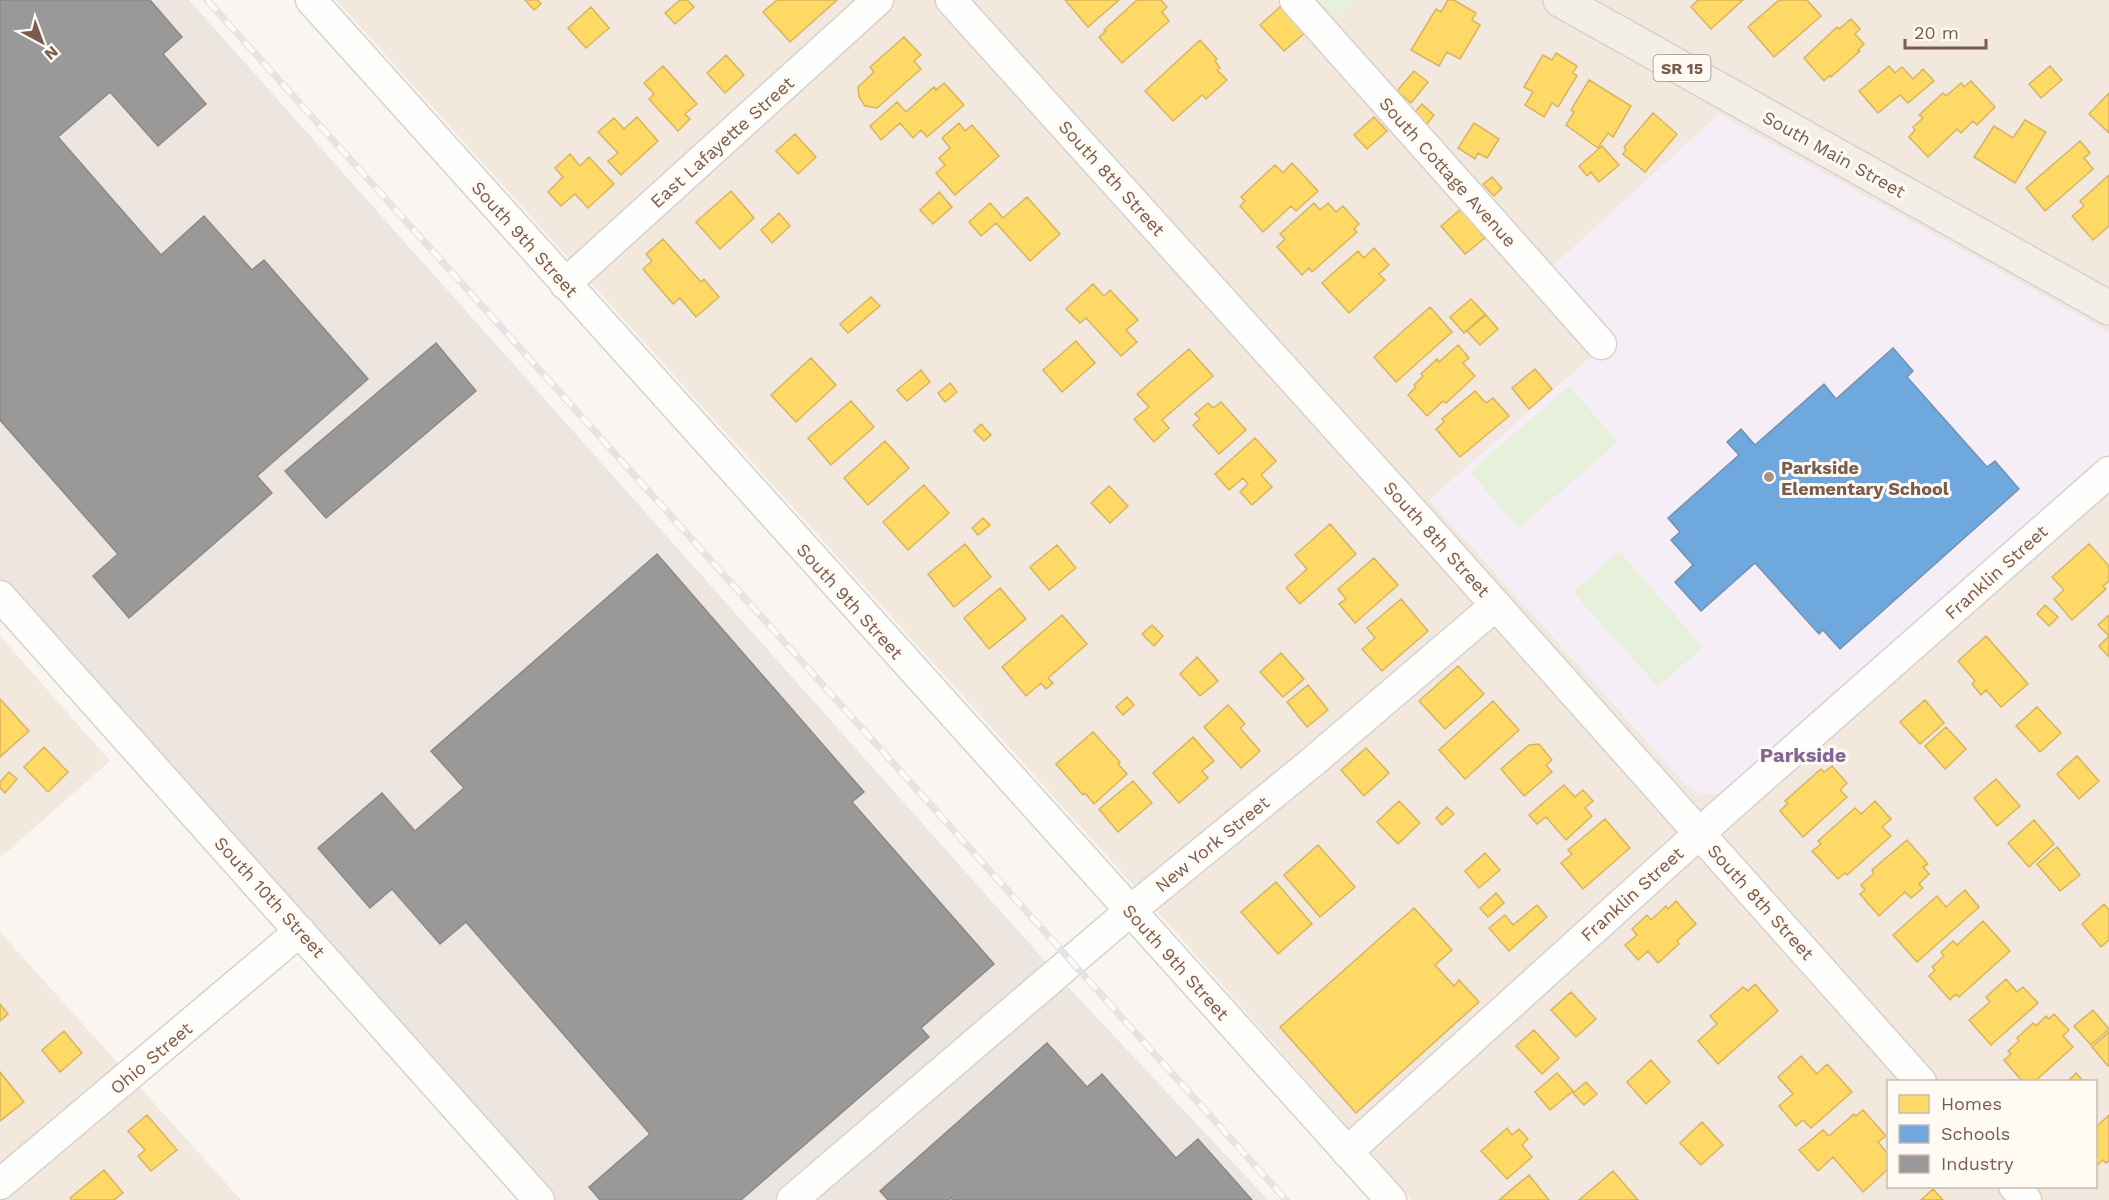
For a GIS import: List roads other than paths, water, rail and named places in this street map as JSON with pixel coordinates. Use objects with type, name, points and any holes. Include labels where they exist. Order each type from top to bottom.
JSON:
[{"type":"main road","name":"South Main Street","points":[[1560,0],[2109,308]]},
{"type":"street","name":"South 9th Street","points":[[311,0],[1391,1200]]},
{"type":"street","name":"East Lafayette Street","points":[[565,284],[878,0]]},
{"type":"street","name":"South 8th Street","points":[[951,0],[1700,832],[1919,1080]]},
{"type":"street","name":"South Cottage Avenue","points":[[1295,0],[1601,345]]},
{"type":"street","name":"Franklin Street","points":[[1347,1152],[1700,832],[2109,472]]},
{"type":"street","name":"South 10th Street","points":[[0,596],[539,1200]]},
{"type":"street","name":"New York Street","points":[[792,1200],[1130,911],[1310,764],[1496,605]]},
{"type":"street","name":"Ohio Street","points":[[0,1184],[300,931]]},
{"type":"street","points":[[2016,1188],[2026,1200]]},
{"type":"railway","points":[[207,0],[1286,1200]]},
{"type":"place","name":"Parkside Elementary School","points":[[1769,477]]},
{"type":"district","name":"Parkside","points":[[1803,755]]}]
